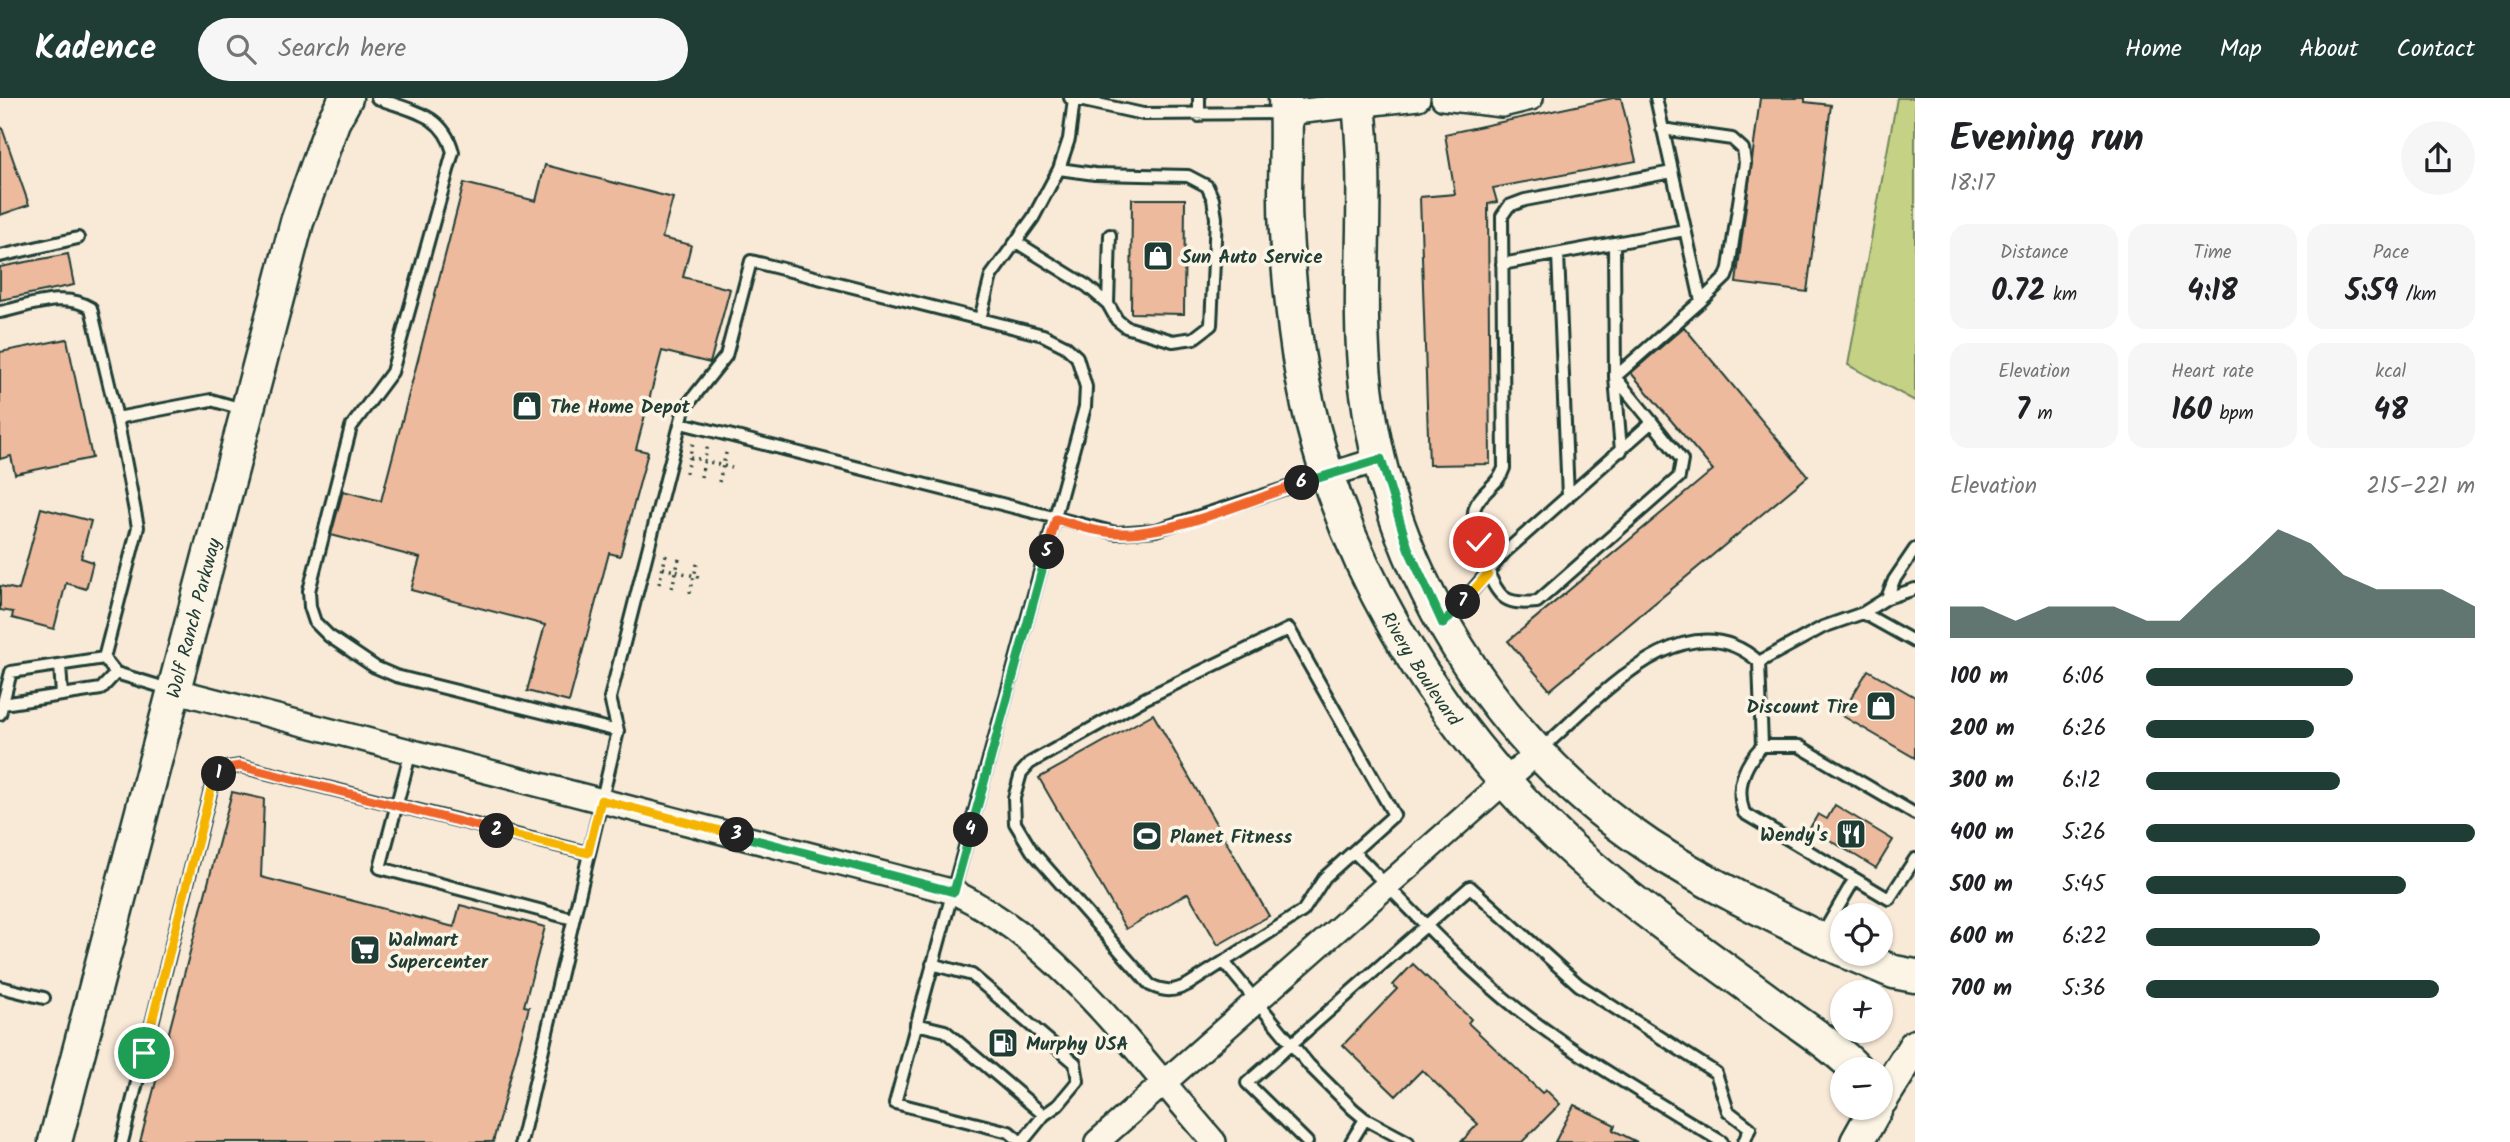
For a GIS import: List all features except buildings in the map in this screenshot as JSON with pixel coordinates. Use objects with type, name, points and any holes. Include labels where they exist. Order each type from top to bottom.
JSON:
[{"type":"street","name":"Wolf Ranch Parkway","points":[[55,1142],[297,222],[334,122],[346,98]]},
{"type":"street","points":[[1285,105],[1418,98]]},
{"type":"street","points":[[1443,98],[1502,105],[1531,98]]},
{"type":"street","points":[[1358,102],[1363,174],[1363,356],[1381,459],[1408,548],[1443,624],[1482,685],[1538,752],[1583,795],[1649,846],[1689,871],[1830,943]]},
{"type":"street","name":"Rivery Boulevard","points":[[1285,105],[1285,203],[1295,334],[1328,475],[1350,538],[1387,614],[1426,680],[1505,781],[1550,830],[1595,870],[1840,1057]]},
{"type":"street","points":[[1328,475],[1381,459]]},
{"type":"street","points":[[173,690],[954,892],[984,907],[1040,947],[1214,1142]]},
{"type":"street","points":[[1097,1142],[1538,752]]},
{"type":"street","points":[[1880,966],[1895,972],[1915,975]]},
{"type":"street","points":[[1893,1081],[1915,1046]]},
{"type":"street","points":[[1857,1142],[1870,1120]]},
{"type":"lane","points":[[377,98],[437,121],[448,133],[453,152],[392,372],[371,404],[351,426],[309,591],[315,622],[347,650],[396,676],[618,731]]},
{"type":"lane","points":[[1199,98],[1199,116]]},
{"type":"lane","points":[[1656,98],[1700,301]]},
{"type":"lane","points":[[979,319],[991,276],[1034,218],[1059,169],[1069,139],[1072,99],[1143,114],[1199,116],[1285,105]]},
{"type":"lane","points":[[1615,377],[1726,277],[1729,268],[1745,163],[1743,149],[1732,139],[1662,129]]},
{"type":"lane","points":[[1016,242],[1087,286],[1108,304],[1117,320],[1126,327],[1152,336],[1185,340],[1209,329],[1213,315],[1213,199],[1207,187],[1193,177],[1095,174],[1059,169]]},
{"type":"lane","points":[[1615,377],[1682,460],[1679,477],[1537,602],[1506,599],[1494,588],[1488,574],[1474,517],[1475,506],[1502,476],[1504,468],[1502,216],[1508,206],[1672,172]]},
{"type":"lane","points":[[1502,264],[1685,230]]},
{"type":"lane","points":[[1108,304],[1110,235]]},
{"type":"lane","points":[[0,256],[78,239]]},
{"type":"lane","points":[[1614,243],[1615,377],[1621,452]]},
{"type":"lane","points":[[1558,254],[1568,497]]},
{"type":"lane","points":[[522,1142],[618,731],[610,698],[684,409],[726,356],[751,261],[1055,340],[1077,357],[1084,375],[1085,407],[1056,519],[954,892],[947,905],[895,1103],[1009,1132],[1022,1142],[1078,1081],[1075,1063],[972,975],[932,964]]},
{"type":"lane","points":[[0,312],[63,299],[79,300],[91,308],[117,418],[138,527],[104,658]]},
{"type":"lane","points":[[117,418],[211,400],[247,410]]},
{"type":"lane","points":[[1443,624],[1505,552],[1653,422]]},
{"type":"lane","points":[[681,423],[1116,533],[1145,532],[1328,475]]},
{"type":"lane","points":[[1887,598],[1895,580],[1915,550]]},
{"type":"lane","points":[[1759,662],[1823,627],[1863,613],[1887,598],[1915,589]]},
{"type":"lane","points":[[1863,613],[1915,642]]},
{"type":"lane","points":[[1289,629],[1394,815],[1354,852],[1325,877],[1303,911],[1177,990],[1163,991],[1150,985],[1032,850],[1015,823],[1014,798],[1021,773],[1030,764],[1146,698],[1289,629]]},
{"type":"lane","points":[[1538,752],[1652,654],[1694,640],[1717,640],[1742,648],[1759,662],[1762,746],[1743,773],[1739,799],[1744,813],[1889,899],[1915,859]]},
{"type":"lane","points":[[104,658],[11,672],[2,709],[101,689],[117,673]]},
{"type":"lane","points":[[104,658],[117,673],[173,690]]},
{"type":"lane","points":[[60,665],[62,695]]},
{"type":"lane","points":[[1762,746],[1799,746],[1915,814]]},
{"type":"lane","points":[[411,751],[380,868],[573,919]]},
{"type":"lane","points":[[122,1142],[209,799],[219,773],[227,768],[240,766],[588,853]]},
{"type":"lane","points":[[1354,852],[1497,992],[1537,1024],[1596,1065],[1722,1142]]},
{"type":"lane","points":[[1846,903],[1854,880]]},
{"type":"lane","points":[[1307,1142],[1247,1083],[1470,887],[1579,985],[1716,1073],[1728,1111],[1751,1128],[1744,1142]]},
{"type":"lane","points":[[1224,962],[1291,1044],[1365,1119],[1408,1142]]},
{"type":"lane","points":[[0,987],[44,998]]},
{"type":"lane","points":[[916,1024],[945,1031],[1044,1115]]},
{"type":"lane","points":[[1351,1142],[1365,1119]]},
{"type":"path","points":[[686,473],[694,440]]},
{"type":"path","points":[[701,477],[708,444]]},
{"type":"path","points":[[719,482],[727,449]]},
{"type":"path","points":[[690,457],[732,468]]},
{"type":"path","points":[[659,584],[667,551]]},
{"type":"path","points":[[672,588],[680,555]]},
{"type":"path","points":[[690,593],[698,560]]},
{"type":"path","points":[[663,568],[703,578]]},
{"type":"green space","points":[[1897,98],[1915,98],[1915,401],[1848,365]]},
{"type":"place","name":"Sun Auto Service","points":[[1158,256]]},
{"type":"place","name":"The Home Depot","points":[[527,406]]},
{"type":"place","name":"Discount Tire","points":[[1881,706]]},
{"type":"place","name":"Wendy's","points":[[1851,834]]},
{"type":"place","name":"Planet Fitness","points":[[1147,836]]},
{"type":"place","name":"Walmart Supercenter","points":[[365,950]]},
{"type":"place","name":"Murphy USA","points":[[1003,1043]]},
{"type":"route","points":[[144,1053],[212,785],[219,773],[227,768],[240,766],[588,853],[601,800],[954,892],[1056,519],[1116,533],[1156,530],[1381,459],[1408,548],[1443,624],[1488,574],[1479,542]]}]
